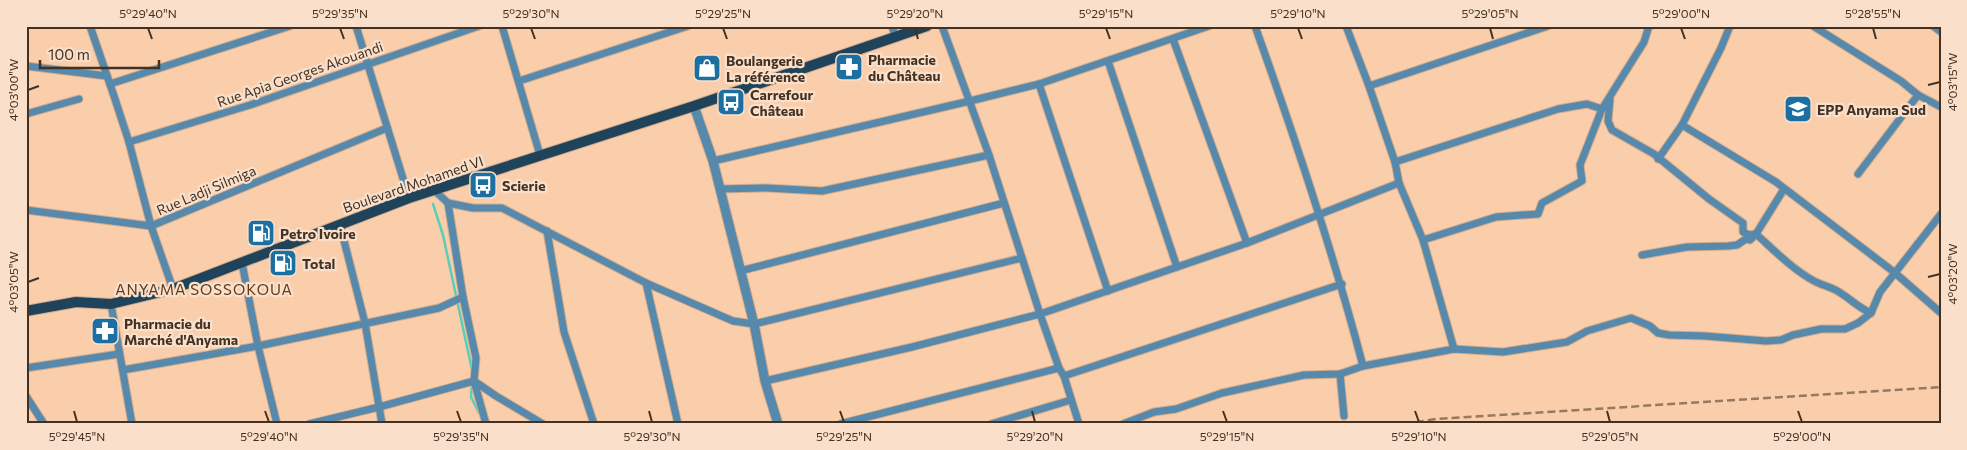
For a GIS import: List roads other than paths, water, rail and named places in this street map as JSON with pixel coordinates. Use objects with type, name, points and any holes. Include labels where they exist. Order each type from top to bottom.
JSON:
[{"type":"main road","name":"Boulevard Mohamed VI","points":[[26,311],[76,302],[111,304],[173,289],[409,198],[694,106],[894,31],[927,26]]},
{"type":"street","points":[[90,26],[129,142],[151,226],[173,289]]},
{"type":"street","points":[[110,84],[290,26]]},
{"type":"street","points":[[356,26],[409,198]]},
{"type":"street","name":"Rue Apia Georges Akouandi","points":[[129,142],[250,105],[479,26]]},
{"type":"street","points":[[502,26],[540,155]]},
{"type":"street","points":[[519,81],[688,26]]},
{"type":"street","points":[[942,26],[989,155],[1058,368],[1064,376],[1079,424]]},
{"type":"street","points":[[713,161],[970,102],[1039,84],[1209,26]]},
{"type":"street","points":[[1256,26],[1342,284],[1363,366]]},
{"type":"street","points":[[1346,26],[1395,162],[1399,183],[1423,240],[1454,349]]},
{"type":"street","points":[[1369,86],[1548,26]]},
{"type":"street","points":[[1423,240],[1496,217],[1538,214],[1542,203],[1582,181],[1580,165],[1602,109],[1644,42],[1649,26]]},
{"type":"street","points":[[1813,26],[1901,81],[1918,95],[1941,107]]},
{"type":"street","points":[[1934,26],[1941,32]]},
{"type":"street","points":[[1658,159],[1682,126],[1730,28]]},
{"type":"street","points":[[1173,39],[1247,243]]},
{"type":"street","points":[[1108,60],[1177,267]]},
{"type":"street","points":[[26,66],[107,76]]},
{"type":"street","points":[[1039,84],[1108,291]]},
{"type":"street","points":[[1858,174],[1918,95]]},
{"type":"street","points":[[1610,97],[1608,121],[1610,127],[1654,154],[1709,199],[1743,223],[1743,232],[1749,235],[1756,234]]},
{"type":"street","points":[[26,114],[79,99]]},
{"type":"street","points":[[1395,162],[1558,108],[1587,104],[1602,109]]},
{"type":"street","points":[[694,106],[713,161],[778,424]]},
{"type":"street","points":[[1682,126],[1784,189],[1894,272],[1941,313]]},
{"type":"street","name":"Rue Ladji Silmiga","points":[[26,210],[151,226],[387,128]]},
{"type":"street","points":[[720,189],[767,188],[822,191],[989,155]]},
{"type":"street","points":[[766,381],[912,347],[1040,314],[1247,243],[1399,183]]},
{"type":"street","points":[[1642,255],[1687,246],[1737,245],[1746,239],[1750,240],[1756,234],[1784,189]]},
{"type":"street","points":[[434,190],[448,202],[473,208],[502,208],[646,283],[733,321],[754,324],[1022,258]]},
{"type":"street","points":[[448,202],[463,297],[476,358],[474,381],[486,424]]},
{"type":"street","points":[[740,270],[1004,203]]},
{"type":"street","points":[[1123,424],[1154,412],[1176,410],[1231,391],[1304,375],[1340,374],[1363,366],[1454,349],[1503,352],[1567,342],[1587,331],[1631,318],[1650,326],[1658,333],[1766,341],[1781,340],[1793,335],[1821,330],[1845,328],[1858,323],[1871,313],[1880,292],[1894,272],[1941,214]]},
{"type":"street","points":[[340,225],[365,323],[382,424]]},
{"type":"street","points":[[547,231],[564,332],[594,424]]},
{"type":"street","points":[[1756,234],[1777,254],[1815,282],[1842,293],[1858,308],[1871,313]]},
{"type":"street","points":[[242,263],[258,346],[277,424]]},
{"type":"street","points":[[646,283],[678,424]]},
{"type":"street","points":[[1064,376],[1342,284]]},
{"type":"street","points":[[123,370],[258,346],[439,308],[463,297]]},
{"type":"street","points":[[111,304],[132,424]]},
{"type":"street","points":[[26,368],[119,354]]},
{"type":"street","points":[[840,424],[1058,368]]},
{"type":"street","points":[[1340,374],[1344,416]]},
{"type":"street","points":[[309,424],[474,381],[543,424]]},
{"type":"street","points":[[26,396],[44,424]]},
{"type":"street","points":[[991,424],[1070,400]]},
{"type":"waterway","points":[[433,204],[443,235],[472,370]]},
{"type":"waterway","points":[[472,383],[471,397],[479,413]]},
{"type":"railway","points":[[1404,424],[1436,419],[1941,387]]},
{"type":"place","name":"Pharmacie du Château","points":[[849,67]]},
{"type":"place","name":"Boulangerie La référence","points":[[707,68]]},
{"type":"place","name":"Carrefour Château","points":[[731,102]]},
{"type":"place","name":"EPP Anyama Sud","points":[[1798,109]]},
{"type":"place","name":"Scierie","points":[[483,185]]},
{"type":"place","name":"Petro Ivoire","points":[[261,233]]},
{"type":"place","name":"Total","points":[[283,263]]},
{"type":"place","name":"Pharmacie du Marché d'Anyama","points":[[105,331]]},
{"type":"district","name":"ANYAMA SOSSOKOUA","points":[[204,289]]}]
